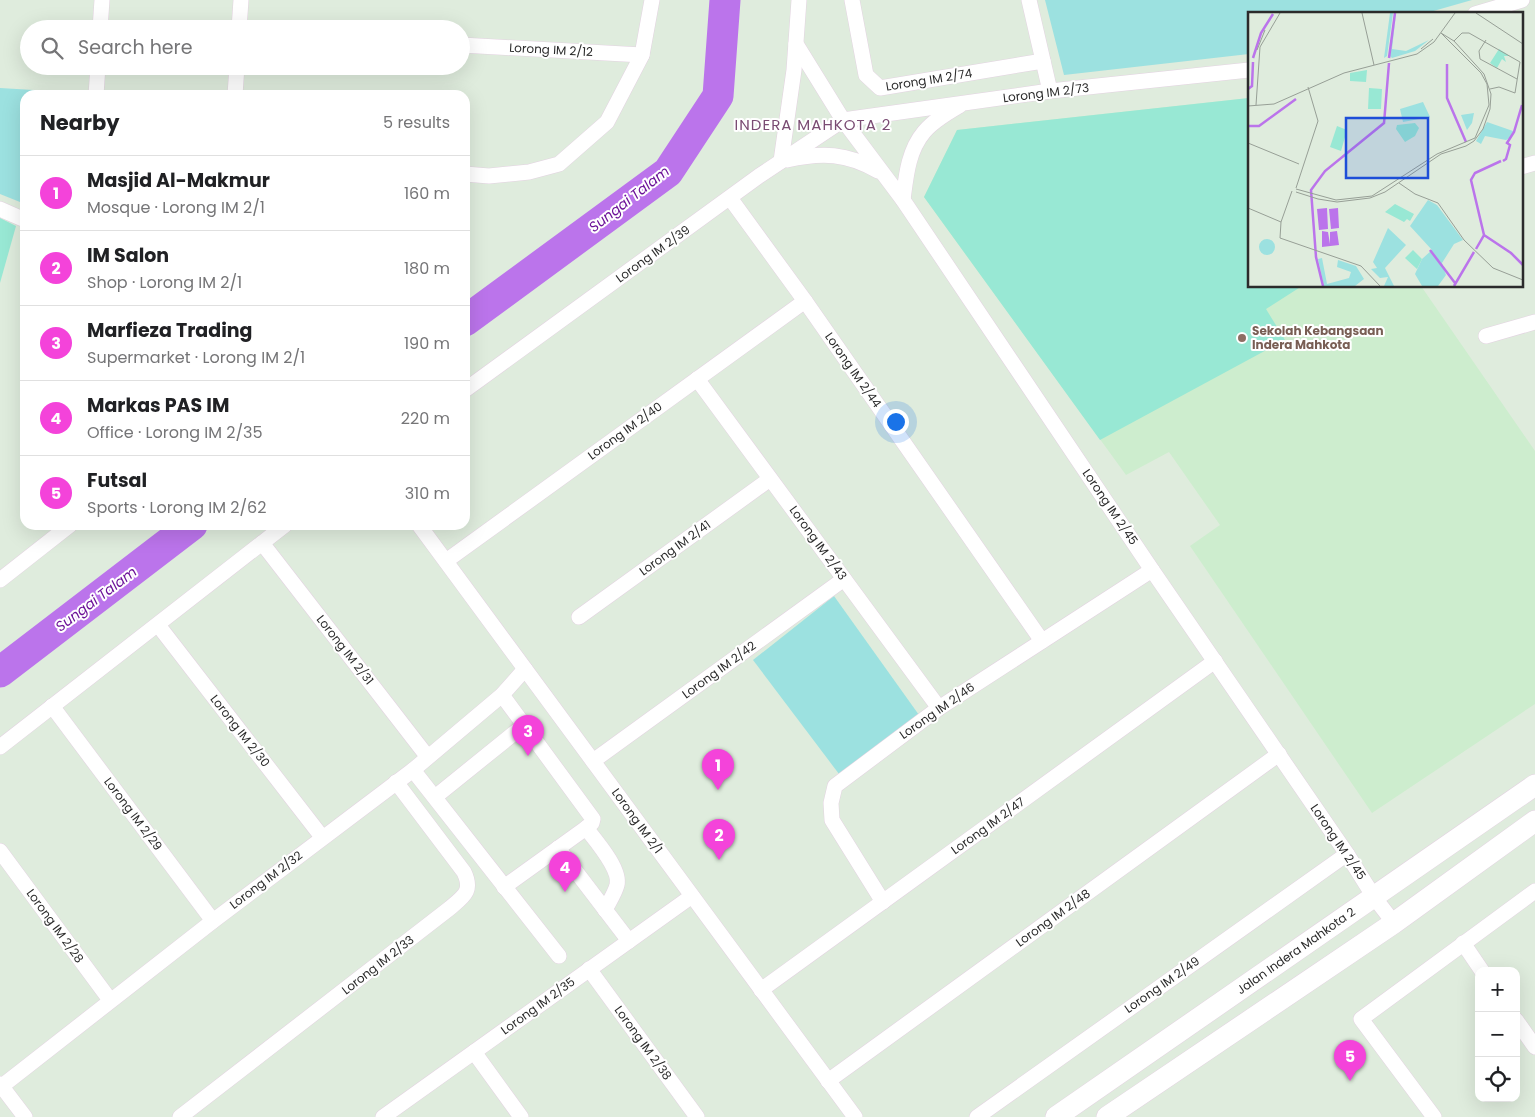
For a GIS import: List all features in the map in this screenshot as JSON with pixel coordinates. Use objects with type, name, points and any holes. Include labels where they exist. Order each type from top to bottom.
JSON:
[{"type":"street","points":[[101,20],[102,0]]},
{"type":"street","points":[[240,20],[241,0]]},
{"type":"street","points":[[470,174],[489,176],[529,172],[559,164],[607,122],[642,55],[652,0]]},
{"type":"street","points":[[799,0],[796,44],[781,161],[810,156],[844,156],[862,162],[881,172]]},
{"type":"street","name":"Lorong IM 2/74","points":[[852,0],[866,75],[880,88],[1043,61]]},
{"type":"street","points":[[1029,0],[1050,91]]},
{"type":"street","points":[[1482,12],[1522,0]]},
{"type":"street","name":"Lorong IM 2/45","points":[[796,44],[843,120],[903,200],[1152,570],[1394,923]]},
{"type":"street","name":"Lorong IM 2/12","points":[[470,45],[642,55]]},
{"type":"street","name":"Lorong IM 2/73","points":[[843,120],[1050,91],[1248,70]]},
{"type":"street","points":[[96,90],[97,75]]},
{"type":"street","points":[[235,90],[236,75]]},
{"type":"street","points":[[903,200],[906,172],[913,150],[924,132],[938,119],[962,104]]},
{"type":"street","name":"Lorong IM 2/39","points":[[470,386],[781,161],[843,120]]},
{"type":"street","points":[[1522,167],[1535,163]]},
{"type":"street","name":"Lorong IM 2/44","points":[[730,198],[805,301],[1042,641]]},
{"type":"street","points":[[0,209],[20,218]]},
{"type":"street","name":"Lorong IM 2/40","points":[[446,561],[805,301]]},
{"type":"street","points":[[1486,336],[1535,322]]},
{"type":"street","name":"Lorong IM 2/43","points":[[697,379],[939,708]]},
{"type":"street","name":"Lorong IM 2/41","points":[[579,617],[770,478]]},
{"type":"street","points":[[0,580],[64,530]]},
{"type":"street","points":[[0,747],[279,530]]},
{"type":"street","name":"Lorong IM 2/1","points":[[423,530],[855,1117]]},
{"type":"street","name":"Lorong IM 2/31","points":[[262,543],[428,756]]},
{"type":"street","name":"Lorong IM 2/46","points":[[884,902],[832,820],[831,803],[835,786],[939,708],[1152,570]]},
{"type":"street","name":"Lorong IM 2/42","points":[[593,761],[844,579]]},
{"type":"street","name":"Lorong IM 2/30","points":[[158,625],[322,837]]},
{"type":"street","name":"Lorong IM 2/47","points":[[761,990],[1215,661]]},
{"type":"street","name":"Lorong IM 2/32","points":[[1,1085],[322,837],[413,770],[502,695],[525,669]]},
{"type":"street","points":[[502,695],[592,818],[592,823],[586,828],[504,887]]},
{"type":"street","name":"Lorong IM 2/29","points":[[52,706],[213,921]]},
{"type":"street","points":[[435,797],[524,726]]},
{"type":"street","name":"Lorong IM 2/48","points":[[828,1081],[1279,754]]},
{"type":"street","points":[[413,770],[559,956]]},
{"type":"street","name":"Lorong IM 2/33","points":[[188,1115],[465,895],[469,887],[464,872],[396,782]]},
{"type":"street","name":"Jalan Indera Mahkota 2","points":[[1056,1117],[1535,784]]},
{"type":"street","points":[[1107,1117],[1394,923],[1535,821]]},
{"type":"street","points":[[586,828],[612,863],[617,875],[617,884],[605,910]]},
{"type":"street","points":[[558,848],[629,941]]},
{"type":"street","name":"Lorong IM 2/28","points":[[0,851],[110,1000]]},
{"type":"street","name":"Lorong IM 2/49","points":[[977,1117],[1347,854]]},
{"type":"street","points":[[1434,1117],[1361,1019],[1535,891]]},
{"type":"street","name":"Lorong IM 2/35","points":[[383,1117],[692,896]]},
{"type":"street","points":[[1463,944],[1479,967]]},
{"type":"street","name":"Lorong IM 2/38","points":[[589,969],[697,1117]]},
{"type":"street","points":[[1520,1026],[1535,1047]]},
{"type":"street","points":[[474,1052],[521,1117]]},
{"type":"street","points":[[1,1085],[25,1117]]},
{"type":"shaded area","points":[[1045,0],[1472,0],[1430,12],[1248,12],[1248,54],[1064,75]]},
{"type":"shaded area","points":[[0,88],[34,90],[20,90],[20,202],[0,194]]},
{"type":"shaded area","name":"Sekolah Kebangsaan Indera Mahkota","points":[[1248,98],[1248,288],[1422,288],[1535,451],[1535,704],[1372,813],[1190,546],[1220,525],[1169,452],[1126,475],[924,197],[957,130]]},
{"type":"shaded area","name":"Sekolah Kebangsaan Indera Mahkota","points":[[1248,98],[1248,288],[1299,288],[1266,309],[1285,340],[1100,440],[924,197],[957,130]]},
{"type":"shaded area","points":[[0,218],[16,226],[0,283]]},
{"type":"shaded area","points":[[834,596],[919,715],[839,774],[753,660]]},
{"type":"waterway","name":"Sungai Talam","points":[[470,317],[668,172],[718,96],[725,0]]},
{"type":"waterway","name":"Sungai Talam","points":[[0,672],[185,530]]},
{"type":"place","name":"Sekolah Kebangsaan Indera Mahkota","points":[[1242,338]]},
{"type":"place","name":"Marfieza Trading","points":[[528,756]]},
{"type":"place","name":"Masjid Al-Makmur","points":[[718,790]]},
{"type":"place","name":"IM Salon","points":[[719,860]]},
{"type":"place","name":"Markas PAS IM","points":[[565,892]]},
{"type":"place","name":"Futsal","points":[[1350,1081]]},
{"type":"district","name":"INDERA MAHKOTA 2","points":[[813,125]]}]
